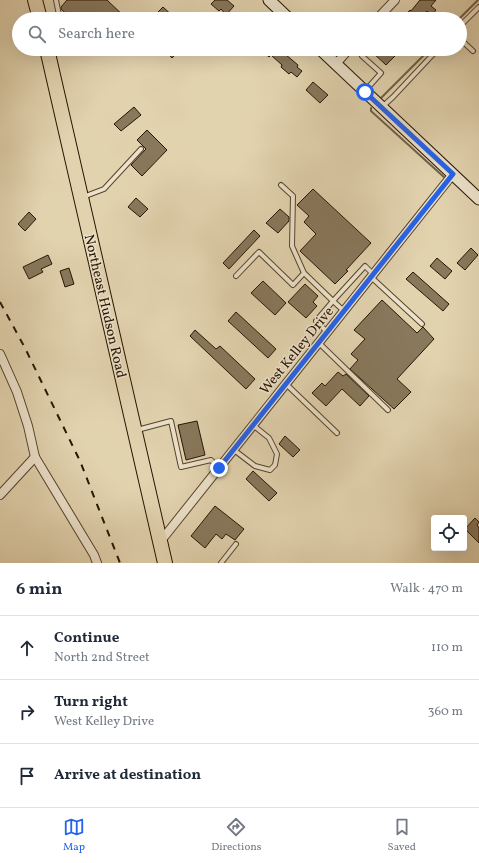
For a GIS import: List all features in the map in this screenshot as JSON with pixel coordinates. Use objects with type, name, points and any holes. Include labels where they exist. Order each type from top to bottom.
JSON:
[{"type":"highway","points":[[36,0],[39,12]]},
{"type":"highway","name":"Northeast Hudson Road","points":[[49,56],[166,563]]},
{"type":"main road","points":[[269,0],[282,12]]},
{"type":"main road","points":[[327,56],[479,199]]},
{"type":"street","points":[[384,12],[395,0]]},
{"type":"street","points":[[336,64],[343,56]]},
{"type":"street","name":"West Kelley Drive","points":[[160,542],[453,174]]},
{"type":"street","points":[[0,354],[17,392],[28,426],[35,457],[94,555],[97,563]]},
{"type":"street","points":[[0,495],[35,457]]},
{"type":"lane","points":[[56,0],[58,12]]},
{"type":"lane","points":[[467,19],[479,6]]},
{"type":"lane","points":[[467,45],[473,51]]},
{"type":"lane","points":[[362,56],[382,73],[365,92]]},
{"type":"lane","points":[[382,108],[431,56]]},
{"type":"lane","points":[[81,197],[104,189],[141,149]]},
{"type":"lane","points":[[281,185],[293,196],[292,246],[304,273],[344,311]]},
{"type":"lane","points":[[236,276],[259,252],[293,285],[304,273]]},
{"type":"lane","points":[[327,332],[316,320],[365,266],[372,275],[422,324]]},
{"type":"lane","points":[[319,343],[388,410]]},
{"type":"lane","points":[[286,384],[337,433]]},
{"type":"lane","points":[[135,431],[171,421],[181,467],[211,460],[219,468]]},
{"type":"lane","points":[[234,450],[255,466],[270,470],[275,465],[277,454],[269,438],[253,425]]},
{"type":"lane","points":[[221,563],[236,544]]},
{"type":"building","points":[[67,0],[107,0],[120,12],[64,12],[61,7]]},
{"type":"building","points":[[215,0],[227,0],[234,6],[229,12],[224,12],[221,9],[219,11],[211,4]]},
{"type":"building","points":[[420,0],[436,0],[431,6],[436,10],[434,12],[408,12],[410,10],[411,11]]},
{"type":"building","points":[[163,7],[168,12],[158,12]]},
{"type":"building","points":[[272,56],[287,56],[298,65],[297,67],[302,71],[297,77],[291,72],[289,74],[281,67],[282,65]]},
{"type":"building","points":[[376,56],[395,56],[386,65]]},
{"type":"building","points":[[313,82],[328,95],[320,103],[306,90]]},
{"type":"building","points":[[134,107],[141,115],[121,131],[114,124]]},
{"type":"building","points":[[147,130],[167,150],[142,176],[131,165],[146,149],[137,140]]},
{"type":"building","points":[[313,189],[371,243],[335,284],[300,251],[316,234],[304,222],[309,216],[297,205]]},
{"type":"building","points":[[136,198],[148,209],[140,217],[128,207]]},
{"type":"building","points":[[280,209],[289,217],[289,221],[278,233],[266,223]]},
{"type":"building","points":[[29,212],[36,219],[25,231],[18,224]]},
{"type":"building","points":[[254,230],[260,236],[229,269],[223,263]]},
{"type":"building","points":[[471,248],[478,255],[465,270],[457,263]]},
{"type":"building","points":[[48,255],[52,264],[41,269],[43,272],[29,279],[23,267]]},
{"type":"building","points":[[437,258],[452,271],[445,279],[430,266]]},
{"type":"building","points":[[69,268],[74,284],[65,287],[60,271]]},
{"type":"building","points":[[413,272],[449,304],[443,311],[406,279]]},
{"type":"building","points":[[263,281],[286,303],[275,315],[251,293]]},
{"type":"building","points":[[305,284],[318,296],[313,302],[317,306],[306,318],[288,302]]},
{"type":"building","points":[[382,300],[417,333],[423,327],[434,339],[397,379],[411,392],[394,409],[350,369],[358,360],[351,354],[365,339],[354,330]]},
{"type":"building","points":[[236,312],[276,349],[268,358],[228,321]]},
{"type":"building","points":[[195,330],[216,349],[220,346],[255,379],[246,389],[190,336]]},
{"type":"building","points":[[338,372],[343,376],[346,374],[369,396],[360,406],[342,389],[326,406],[312,393],[322,383],[325,386]]},
{"type":"building","points":[[197,421],[205,455],[186,460],[178,425]]},
{"type":"building","points":[[285,436],[300,450],[293,457],[279,444]]},
{"type":"building","points":[[253,471],[277,493],[269,501],[246,479]]},
{"type":"building","points":[[215,506],[244,529],[235,540],[226,534],[222,539],[216,534],[205,548],[191,536]]},
{"type":"building","points":[[475,518],[479,522],[477,525],[479,528],[479,543],[467,531],[467,527]]},
{"type":"waterway","points":[[466,12],[478,0]]},
{"type":"waterway","points":[[381,98],[423,56]]},
{"type":"waterway","points":[[371,108],[371,111],[445,178],[385,253]]},
{"type":"railway","points":[[0,302],[25,348],[80,461],[120,563]]},
{"type":"route","points":[[219,468],[453,174],[365,92]]}]
